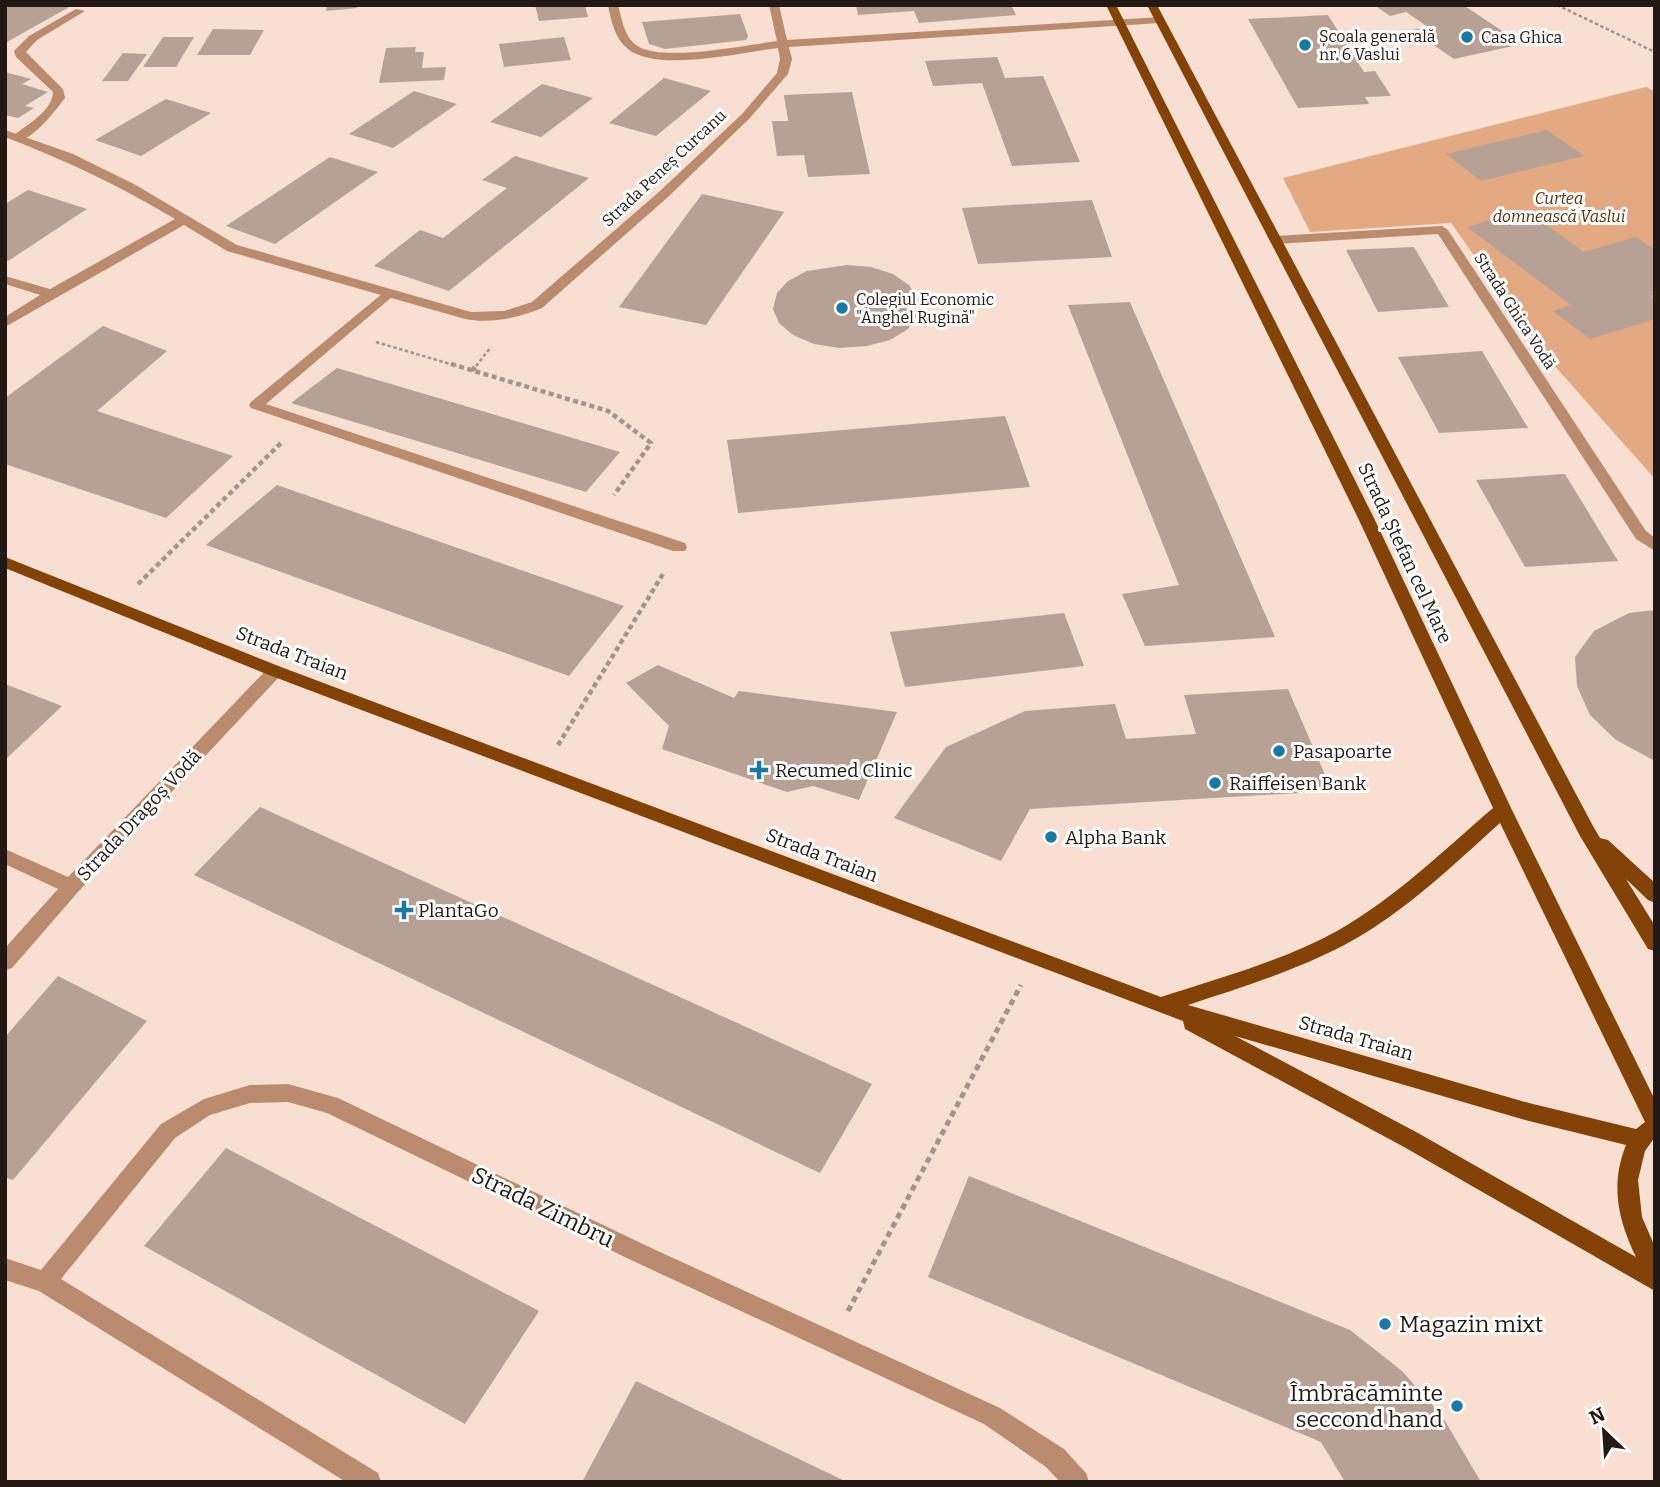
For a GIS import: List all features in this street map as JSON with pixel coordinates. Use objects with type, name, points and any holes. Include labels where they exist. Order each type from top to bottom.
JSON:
[{"type":"main road","name":"Strada Ștefan cel Mare","points":[[1111,5],[1366,518],[1650,1128]]},
{"type":"main road","name":"Strada Ștefan cel Mare","points":[[1156,12],[1586,831],[1655,943]]},
{"type":"main road","name":"Strada Traian","points":[[5,562],[275,671],[1161,1006],[1529,1112],[1650,1128]]},
{"type":"main road","points":[[1161,1006],[1298,959],[1367,922],[1503,810]]},
{"type":"main road","points":[[1586,831],[1655,895]]},
{"type":"main road","points":[[1161,1006],[1411,1140],[1655,1280]]},
{"type":"main road","points":[[1650,1128],[1627,1172],[1627,1201],[1635,1231],[1655,1266]]},
{"type":"street","points":[[613,5],[620,34],[626,42],[646,54],[667,55],[782,44],[1120,22],[1156,12]]},
{"type":"street","name":"Strada Peneș Curcanu","points":[[12,135],[69,157],[130,187],[232,248],[470,316],[493,317],[517,313],[537,305],[664,194],[746,116],[782,74],[786,59],[774,5]]},
{"type":"street","points":[[12,135],[43,118],[59,98],[59,91],[20,55],[20,51],[33,38],[80,11]]},
{"type":"street","points":[[5,323],[183,219]]},
{"type":"street","name":"Strada Ghica Vodă","points":[[1276,240],[1442,230],[1641,535],[1655,547]]},
{"type":"street","points":[[5,280],[51,294]]},
{"type":"street","points":[[388,293],[256,405],[679,547]]},
{"type":"street","name":"Strada Dragoș Vodă","points":[[5,962],[71,887],[275,671]]},
{"type":"street","points":[[5,856],[71,887]]},
{"type":"street","name":"Strada Zimbru","points":[[45,1282],[168,1131],[204,1108],[250,1094],[288,1093],[331,1105],[831,1343],[992,1416],[1055,1458],[1077,1482]]},
{"type":"street","points":[[5,1269],[45,1282],[369,1482]]},
{"type":"path","points":[[1557,5],[1655,52]]},
{"type":"path","points":[[365,339],[608,411],[651,443],[595,521]]},
{"type":"path","points":[[114,606],[304,421]]},
{"type":"path","points":[[541,773],[679,547]]},
{"type":"path","points":[[831,1343],[1035,959]]},
{"type":"green space","name":"Curtea domnească Vaslui","points":[[1646,87],[1655,91],[1655,479],[1544,354],[1451,223],[1310,232],[1283,178]]},
{"type":"building","points":[[5,5],[73,5],[5,43]]},
{"type":"building","points":[[327,5],[357,5],[357,8],[326,11]]},
{"type":"building","points":[[535,5],[585,5],[588,17],[539,21]]},
{"type":"building","points":[[856,5],[1011,5],[1016,15],[919,23],[914,11],[858,15]]},
{"type":"building","name":"Casa Ghica","points":[[1374,5],[1463,5],[1522,44],[1454,59],[1412,30],[1428,27],[1406,12],[1390,16]]},
{"type":"building","points":[[740,14],[748,36],[746,40],[665,49],[649,44],[642,22]]},
{"type":"building","name":"Școala generală nr. 6 Vaslui","points":[[1328,15],[1364,72],[1375,71],[1391,96],[1365,97],[1369,104],[1298,108],[1248,19]]},
{"type":"building","points":[[213,29],[264,30],[250,55],[197,55]]},
{"type":"building","points":[[163,37],[194,37],[176,67],[143,67]]},
{"type":"building","points":[[564,37],[571,60],[504,67],[499,44]]},
{"type":"building","points":[[416,47],[415,52],[424,52],[422,68],[446,67],[444,80],[379,83],[386,48]]},
{"type":"building","points":[[123,53],[147,54],[128,81],[102,81]]},
{"type":"building","points":[[997,57],[1005,78],[1043,76],[1080,162],[1012,166],[982,83],[933,86],[925,61]]},
{"type":"building","points":[[5,72],[31,79],[22,84],[48,92],[25,106],[34,108],[18,118],[5,115]]},
{"type":"building","points":[[664,78],[711,91],[656,136],[609,123]]},
{"type":"building","points":[[542,84],[593,98],[541,137],[490,122]]},
{"type":"building","points":[[414,91],[457,104],[393,148],[349,134]]},
{"type":"building","points":[[852,92],[870,174],[808,177],[804,155],[777,156],[772,121],[788,121],[784,95]]},
{"type":"building","points":[[166,99],[211,113],[141,156],[95,140]]},
{"type":"building","points":[[1547,130],[1584,156],[1481,181],[1446,154]]},
{"type":"building","points":[[515,156],[589,178],[449,291],[374,266],[420,230],[443,238],[507,188],[482,180]]},
{"type":"building","points":[[330,157],[378,172],[275,244],[226,226]]},
{"type":"building","points":[[28,190],[87,209],[8,261],[5,260],[5,204]]},
{"type":"building","points":[[702,194],[784,212],[706,325],[619,307]]},
{"type":"building","points":[[1092,200],[1112,257],[978,264],[962,208]]},
{"type":"building","points":[[1526,210],[1584,252],[1636,237],[1655,250],[1655,294],[1649,296],[1655,300],[1655,319],[1590,339],[1553,311],[1571,305],[1467,227]]},
{"type":"building","points":[[1414,247],[1449,307],[1378,312],[1346,250]]},
{"type":"building","points":[[847,265],[871,267],[893,274],[909,285],[918,299],[919,313],[908,329],[890,340],[867,346],[839,348],[814,344],[793,335],[779,323],[773,309],[777,293],[788,281],[807,271]]},
{"type":"building","points":[[1130,302],[1275,637],[1145,646],[1122,594],[1179,585],[1068,305]]},
{"type":"building","points":[[103,326],[167,351],[97,411],[233,456],[166,518],[5,464],[5,398]]},
{"type":"building","points":[[1482,351],[1528,428],[1439,433],[1398,357]]},
{"type":"building","points":[[337,368],[620,452],[586,492],[291,403]]},
{"type":"building","points":[[1005,416],[1030,487],[738,513],[727,440]]},
{"type":"building","points":[[1565,474],[1618,561],[1525,567],[1476,480]]},
{"type":"building","points":[[277,485],[624,606],[569,676],[206,545]]},
{"type":"building","points":[[1655,610],[1655,761],[1616,740],[1590,715],[1577,686],[1575,657],[1594,631],[1629,613]]},
{"type":"building","points":[[1064,613],[1084,666],[905,687],[890,632]]},
{"type":"building","points":[[658,665],[734,698],[739,691],[897,712],[859,800],[813,786],[787,792],[662,749],[669,726],[626,683]]},
{"type":"building","points":[[5,684],[62,706],[5,760]]},
{"type":"building","points":[[1288,689],[1332,791],[1030,809],[1001,861],[894,818],[946,747],[1025,711],[1115,704],[1126,739],[1196,734],[1184,695]]},
{"type":"building","points":[[260,807],[872,1084],[820,1173],[194,875]]},
{"type":"building","points":[[58,976],[147,1021],[13,1180],[5,1177],[5,1037]]},
{"type":"building","points":[[226,1148],[539,1311],[465,1424],[144,1246]]},
{"type":"building","points":[[969,1176],[1350,1330],[1402,1371],[1442,1416],[1481,1482],[1345,1482],[1321,1442],[928,1277]]},
{"type":"building","points":[[636,1381],[847,1482],[582,1482]]},
{"type":"place","name":"Casa Ghica","points":[[1467,37]]},
{"type":"place","name":"Școala generală nr. 6 Vaslui","points":[[1305,45]]},
{"type":"place","name":"Colegiul Economic \"Anghel Rugină\"","points":[[842,308]]},
{"type":"place","name":"Pasapoarte","points":[[1279,751]]},
{"type":"place","name":"Recumed Clinic","points":[[759,770]]},
{"type":"place","name":"Raiffeisen Bank","points":[[1215,783]]},
{"type":"place","name":"Alpha Bank","points":[[1051,837]]},
{"type":"place","name":"PlantaGo","points":[[404,910]]},
{"type":"place","name":"Magazin mixt","points":[[1385,1324]]},
{"type":"place","name":"Îmbrăcăminte seccond hand","points":[[1457,1406]]}]
